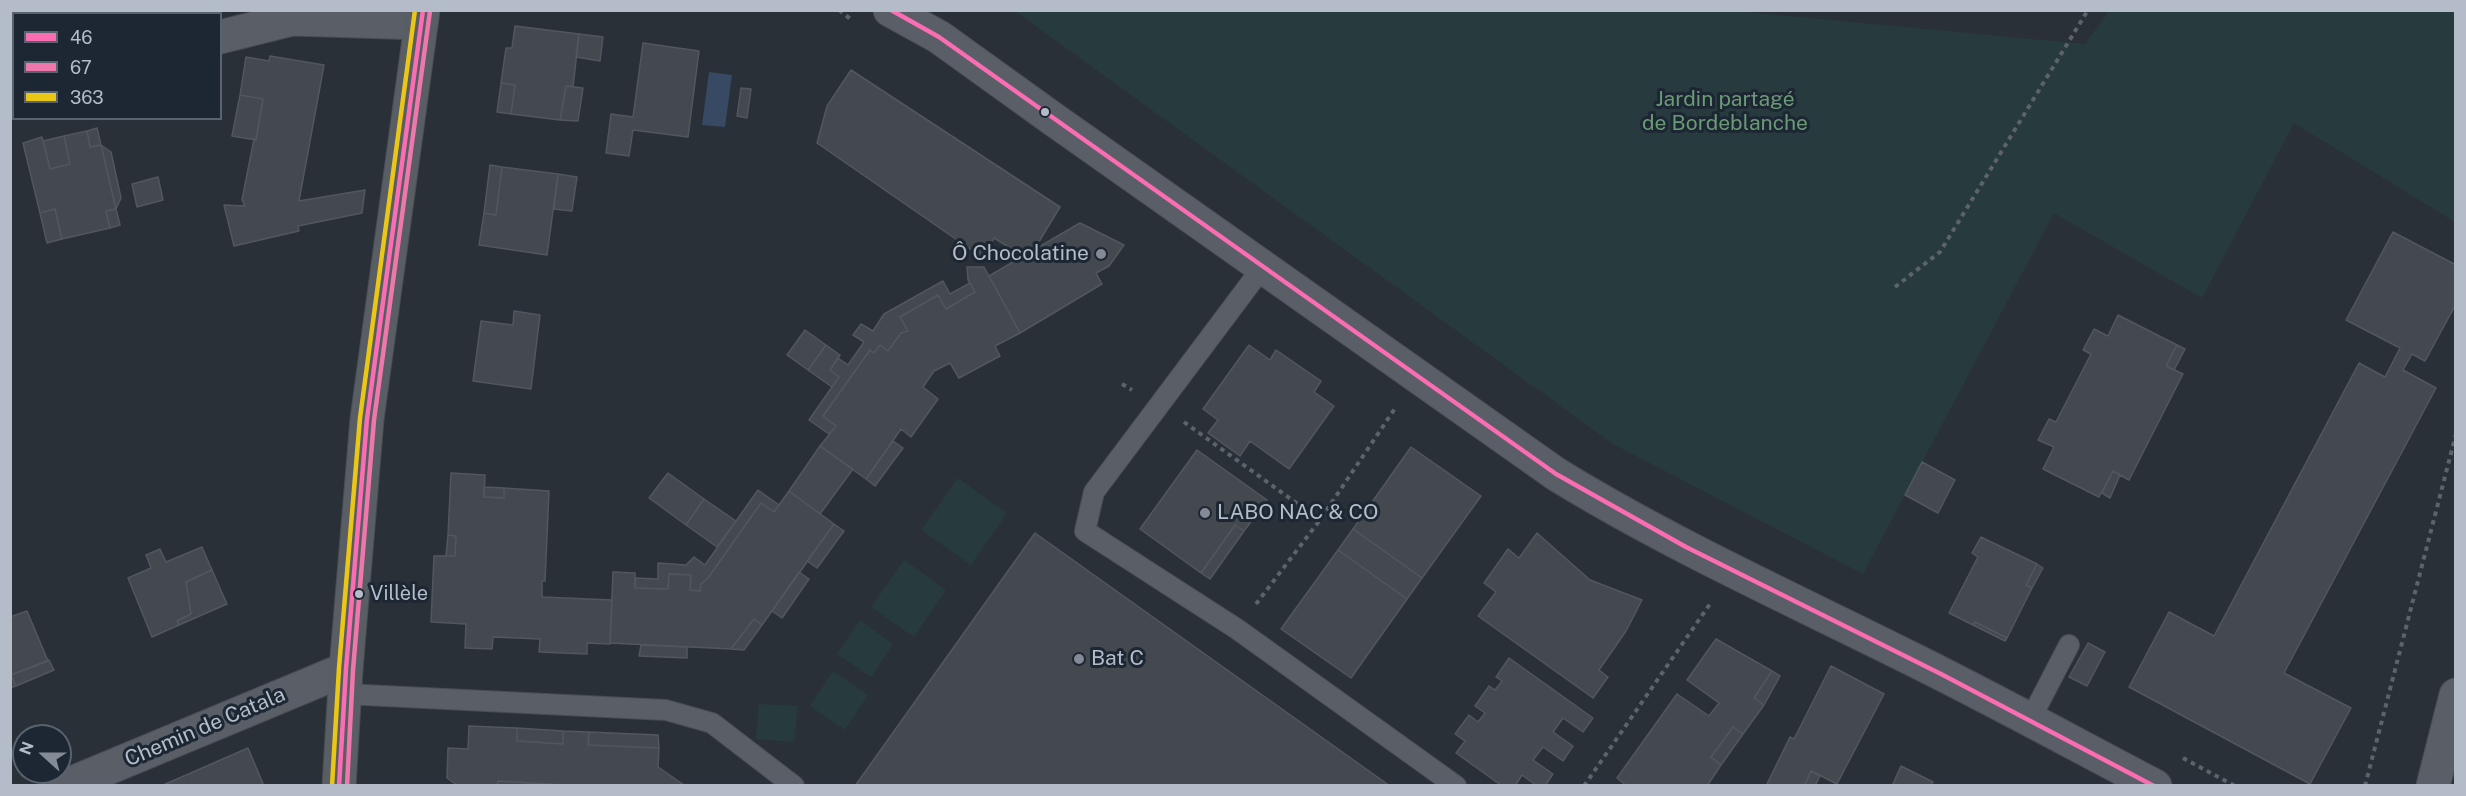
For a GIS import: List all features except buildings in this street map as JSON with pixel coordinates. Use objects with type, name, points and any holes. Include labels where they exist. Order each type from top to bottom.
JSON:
[{"type":"main road","points":[[339,786],[345,681],[367,419],[422,17]]},
{"type":"street","points":[[890,10],[939,37],[1262,268],[1556,474],[1627,517],[1733,572],[1902,654],[2155,786]]},
{"type":"street","points":[[222,37],[292,19],[422,17]]},
{"type":"street","name":"Chemin de Catala","points":[[65,786],[345,681]]},
{"type":"street","points":[[2441,783],[2456,695]]},
{"type":"lane","points":[[1262,268],[1094,492],[1085,531],[1237,629],[1456,786]]},
{"type":"lane","points":[[2030,720],[2069,645]]},
{"type":"lane","points":[[345,681],[666,710],[712,723],[794,786]]},
{"type":"path","points":[[1895,287],[1940,252],[2088,10]]},
{"type":"path","points":[[1237,629],[1320,520],[1417,377]]},
{"type":"path","points":[[1122,384],[1160,405],[1320,520]]},
{"type":"path","points":[[2365,786],[2456,434]]},
{"type":"path","points":[[1584,786],[1733,572]]},
{"type":"path","points":[[2175,754],[2235,786]]},
{"type":"green space","name":"Jardin partagé de Bordeblanche","points":[[1724,10],[2085,44],[2109,11],[2455,11],[2455,222],[2294,123],[2202,298],[2054,213],[1863,574],[1613,444],[1015,11]]},
{"type":"green space","points":[[958,478],[1007,513],[971,565],[921,530]]},
{"type":"green space","points":[[904,560],[946,590],[914,637],[871,607]]},
{"type":"green space","points":[[860,620],[893,644],[871,677],[837,654]]},
{"type":"green space","points":[[833,671],[868,695],[845,730],[810,706]]},
{"type":"green space","points":[[759,704],[798,706],[794,742],[756,739]]},
{"type":"water","points":[[709,72],[732,75],[725,127],[702,125]]},
{"type":"transit line","name":"363","points":[[332,786],[339,668],[360,418],[415,10]]},
{"type":"transit line","name":"46","points":[[339,786],[346,669],[367,419],[423,10]]},
{"type":"transit line","name":"46","points":[[891,10],[939,37],[1556,474],[1686,547],[1941,674],[2154,786]]},
{"type":"transit line","name":"67","points":[[347,786],[353,670],[374,420],[430,11]]},
{"type":"place","name":"Ô Chocolatine","points":[[1101,254]]},
{"type":"place","name":"LABO NAC & CO","points":[[1205,513]]},
{"type":"place","name":"Villèle","points":[[359,594]]},
{"type":"place","name":"Bat C","points":[[1079,659]]}]
